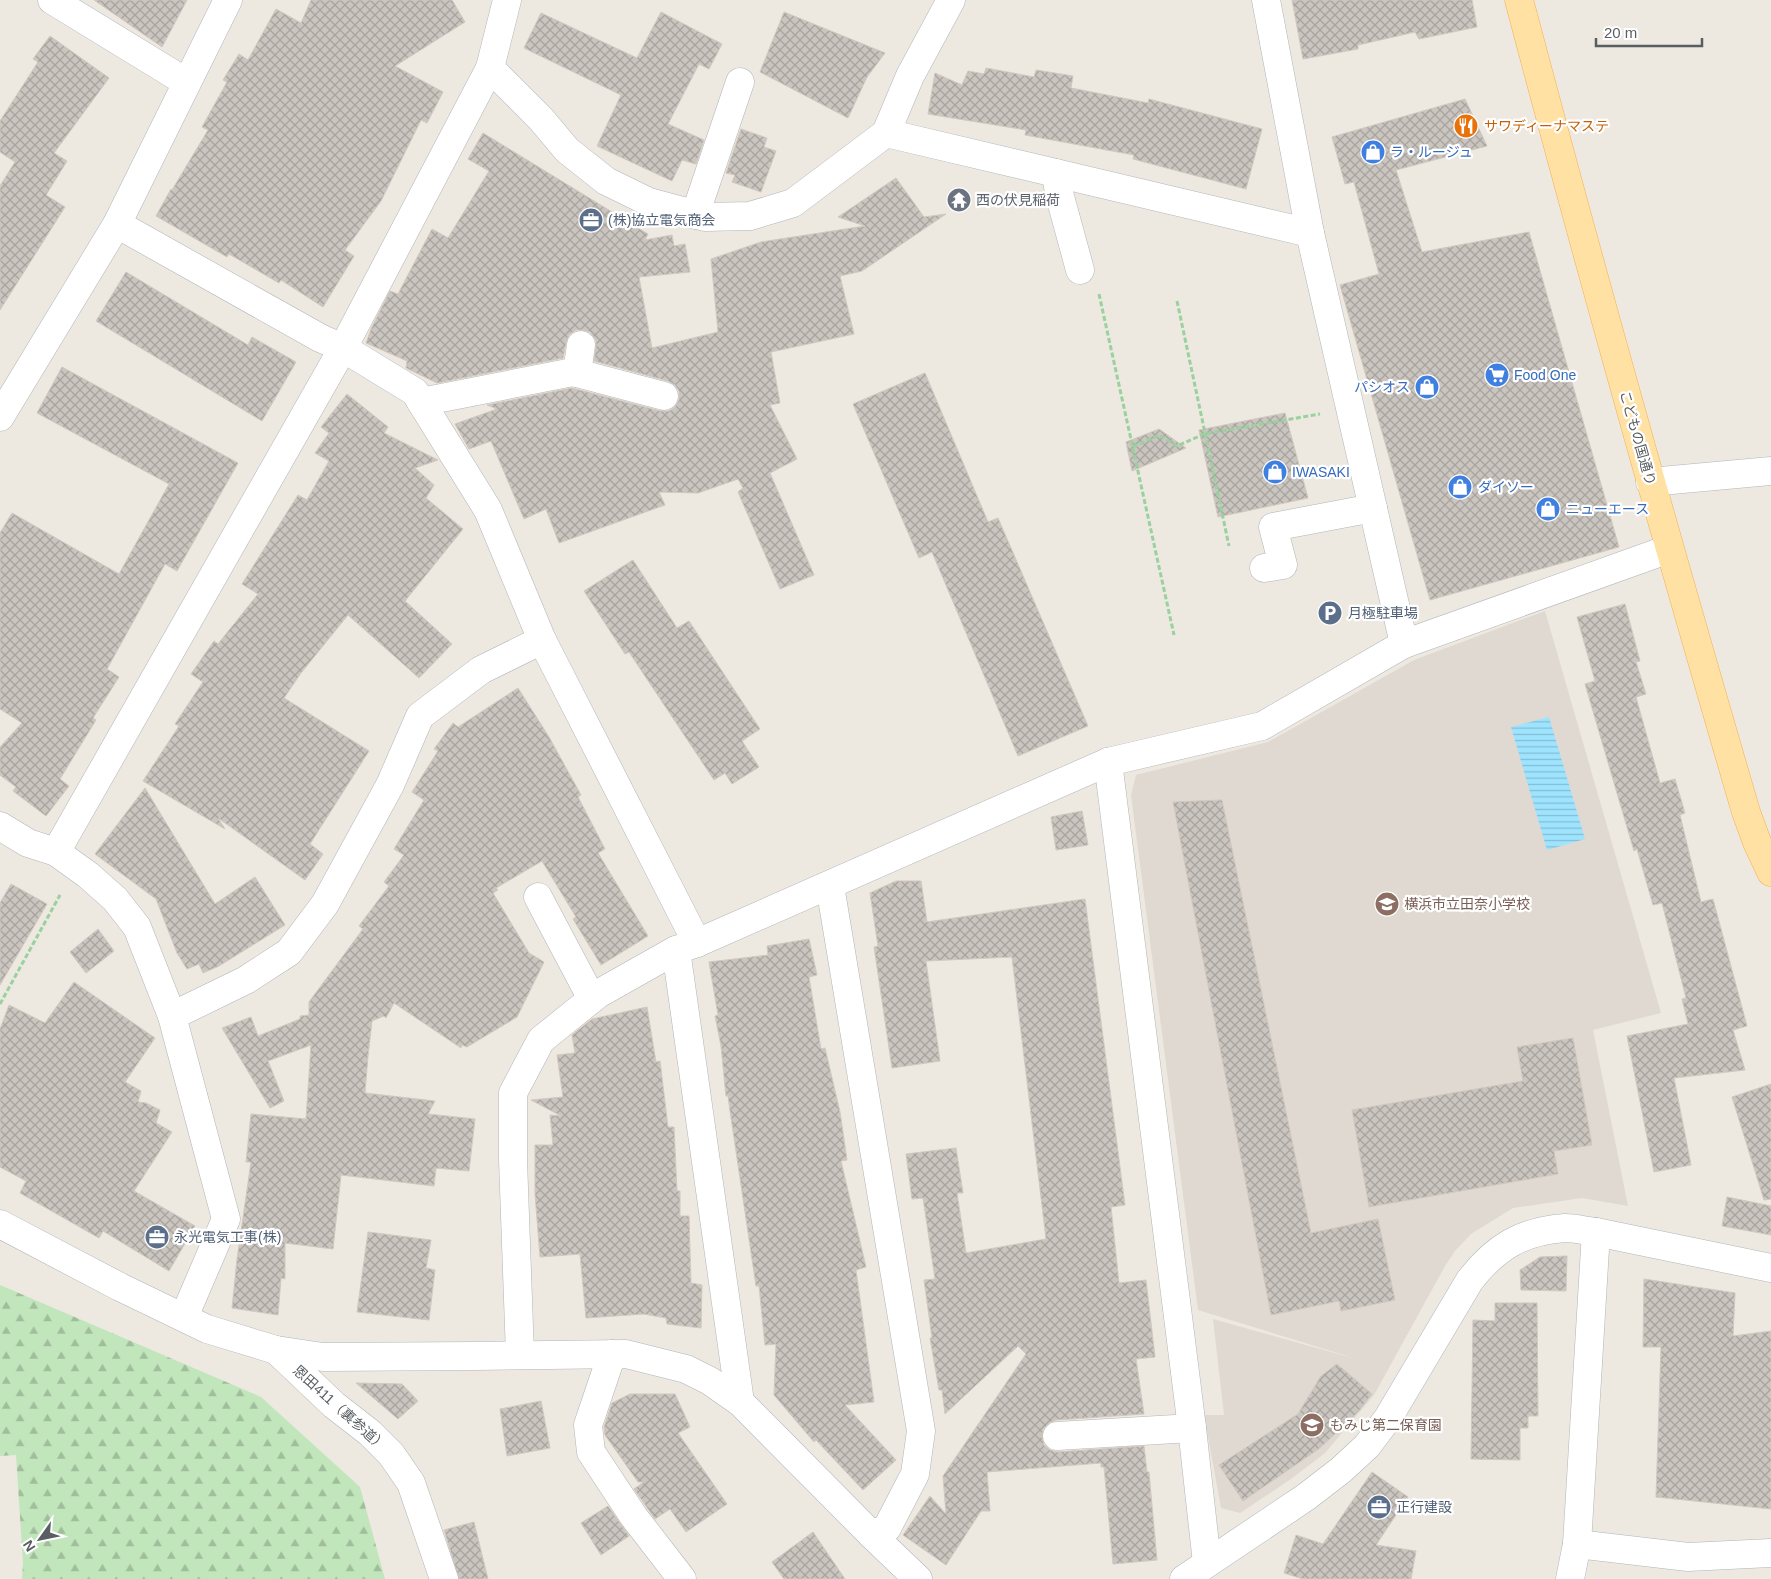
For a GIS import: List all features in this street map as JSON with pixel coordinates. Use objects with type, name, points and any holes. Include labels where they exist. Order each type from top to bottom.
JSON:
[{"type":"main road","name":"こどもの国通り","points":[[1519,0],[1583,242],[1669,549],[1746,812],[1771,872]]},
{"type":"street","points":[[52,0],[186,82]]},
{"type":"street","points":[[0,417],[116,224],[228,0]]},
{"type":"street","points":[[66,859],[343,348],[490,68],[507,0]]},
{"type":"street","points":[[490,68],[541,120],[567,150],[606,181],[649,202],[695,215],[705,217],[750,216],[793,203],[886,132],[910,76],[951,0]]},
{"type":"street","points":[[1266,0],[1310,233],[1404,644]]},
{"type":"street","points":[[695,215],[740,82]]},
{"type":"street","points":[[886,132],[1310,233]]},
{"type":"street","points":[[1056,172],[1059,193],[1089,278]]},
{"type":"street","points":[[116,224],[320,338],[343,348],[415,392],[488,510],[542,640],[686,946],[740,1402]]},
{"type":"street","points":[[577,373],[581,345]]},
{"type":"street","points":[[421,402],[573,372],[664,396]]},
{"type":"street","points":[[1650,482],[1771,471]]},
{"type":"street","points":[[1264,568],[1283,565],[1274,527],[1373,508]]},
{"type":"street","points":[[520,1355],[513,1160],[513,1093],[541,1040],[598,994],[686,946],[830,886],[1108,762],[1262,726],[1404,644],[1669,549]]},
{"type":"street","points":[[172,1016],[246,980],[289,952],[325,904],[390,784],[420,716],[481,670],[542,640]]},
{"type":"street","points":[[1108,762],[1192,1428],[1207,1563]]},
{"type":"street","points":[[0,826],[28,843],[66,859],[115,899],[137,926],[172,1016],[226,1219],[184,1317]]},
{"type":"street","points":[[830,886],[921,1431],[915,1474],[879,1532]]},
{"type":"street","points":[[538,897],[592,999]]},
{"type":"street","points":[[0,1224],[120,1287],[207,1329],[276,1350],[323,1356],[626,1354],[686,1369],[710,1381],[740,1402],[879,1532],[918,1579]]},
{"type":"street","points":[[1185,1579],[1306,1497],[1341,1470],[1367,1446],[1388,1418],[1470,1280],[1483,1263],[1504,1246],[1528,1234],[1566,1228],[1596,1232],[1771,1268]]},
{"type":"street","points":[[1570,1579],[1577,1544],[1596,1232]]},
{"type":"street","name":"恩田411（裏参道）","points":[[276,1350],[334,1405],[370,1433],[391,1454],[411,1484],[444,1579]]},
{"type":"street","points":[[612,1354],[588,1425],[591,1452],[634,1516],[682,1579]]},
{"type":"street","points":[[1057,1436],[1192,1428]]},
{"type":"street","points":[[1577,1544],[1688,1556],[1771,1552]]},
{"type":"path","points":[[1089,278],[1133,447],[1174,635]]},
{"type":"path","points":[[1177,301],[1229,546]]},
{"type":"path","points":[[1133,447],[1159,435],[1177,446],[1206,434],[1351,408]]},
{"type":"path","points":[[0,1004],[66,859]]},
{"type":"shaded area","name":"横浜市立田奈小学校","points":[[1545,611],[1661,1013],[1593,1030],[1628,1206],[1582,1198],[1513,1208],[1471,1234],[1455,1251],[1445,1266],[1374,1395],[1325,1453],[1291,1479],[1240,1513],[1221,1508],[1204,1415],[1224,1415],[1213,1319],[1360,1360],[1198,1310],[1131,795],[1136,775],[1268,742],[1414,660]]},
{"type":"green space","points":[[0,1285],[261,1397],[360,1487],[385,1579],[22,1579],[23,1563],[16,1455],[0,1456]]},
{"type":"water","points":[[1549,717],[1585,839],[1547,850],[1511,727]]},
{"type":"building","points":[[94,0],[187,0],[162,47]]},
{"type":"building","points":[[311,0],[452,0],[465,22],[395,66],[443,92],[427,123],[421,120],[381,201],[345,250],[354,256],[323,307],[281,280],[279,283],[229,254],[227,257],[156,216],[208,130],[202,127],[227,82],[223,80],[239,54],[248,60],[276,9],[301,23]]},
{"type":"building","points":[[1292,0],[1472,0],[1477,27],[1419,39],[1415,32],[1358,45],[1358,49],[1303,59]]},
{"type":"building","points":[[661,12],[722,44],[709,69],[699,64],[668,124],[704,140],[696,164],[682,160],[672,181],[597,146],[621,95],[524,48],[541,13],[637,58]]},
{"type":"building","points":[[784,12],[885,53],[867,77],[848,118],[760,72]]},
{"type":"building","points":[[50,36],[109,78],[54,153],[67,161],[46,195],[65,207],[0,310],[0,186],[15,162],[0,152],[0,121],[38,62],[33,59]]},
{"type":"building","points":[[986,68],[1034,77],[1036,70],[1073,76],[1071,88],[1148,103],[1149,99],[1262,129],[1246,189],[1133,159],[1134,155],[1025,135],[1026,130],[928,114],[935,73],[962,85],[968,71],[984,74]]},
{"type":"building","points":[[1465,99],[1487,146],[1396,170],[1422,252],[1529,232],[1619,547],[1430,600],[1340,285],[1379,274],[1354,182],[1345,184],[1332,137]]},
{"type":"building","points":[[741,129],[767,138],[764,147],[776,151],[761,192],[732,182],[735,175],[726,173]]},
{"type":"building","points":[[483,133],[648,234],[645,240],[672,235],[674,246],[685,244],[690,272],[639,277],[652,348],[718,332],[711,259],[761,242],[865,226],[838,217],[896,178],[924,217],[946,214],[862,271],[840,276],[854,334],[771,352],[780,403],[770,405],[797,459],[770,473],[814,575],[780,589],[738,492],[743,488],[738,479],[698,493],[659,492],[665,505],[559,543],[546,509],[524,519],[491,441],[469,449],[455,424],[497,409],[487,405],[572,388],[660,411],[669,411],[675,407],[679,400],[679,391],[675,385],[668,381],[594,361],[596,340],[590,332],[576,330],[569,335],[563,358],[437,383],[406,368],[407,361],[366,343],[390,291],[398,294],[432,229],[448,238],[489,171],[468,159]]},
{"type":"building","points":[[126,272],[248,345],[252,337],[296,362],[262,421],[96,321]]},
{"type":"building","points":[[62,367],[238,463],[177,571],[165,564],[107,669],[119,677],[93,718],[96,720],[60,779],[69,786],[46,816],[13,791],[16,787],[0,775],[0,747],[22,723],[0,709],[0,533],[12,513],[119,574],[169,484],[37,413]]},
{"type":"building","points":[[925,373],[988,522],[998,518],[1088,726],[1018,756],[932,552],[919,558],[853,404]]},
{"type":"building","points":[[347,394],[388,427],[384,433],[438,460],[415,468],[434,485],[426,498],[463,529],[405,601],[452,644],[419,678],[348,615],[301,673],[284,698],[369,751],[310,844],[323,854],[305,880],[218,818],[225,829],[143,781],[179,726],[175,724],[203,682],[191,674],[214,641],[218,644],[258,594],[242,584],[298,495],[307,500],[329,461],[315,453],[329,433],[321,427]]},
{"type":"building","points":[[1285,413],[1308,498],[1218,517],[1199,430]]},
{"type":"building","points":[[1159,429],[1186,448],[1132,471],[1126,442]]},
{"type":"building","points":[[633,560],[677,628],[689,621],[760,729],[742,741],[759,767],[732,784],[725,773],[714,780],[629,652],[625,654],[584,591]]},
{"type":"building","points":[[1625,604],[1640,661],[1636,662],[1646,694],[1636,697],[1660,783],[1675,779],[1685,813],[1680,815],[1701,902],[1713,899],[1747,1026],[1733,1030],[1745,1070],[1674,1078],[1691,1165],[1654,1172],[1627,1036],[1688,1024],[1682,999],[1686,998],[1662,903],[1653,905],[1637,849],[1634,851],[1585,684],[1595,681],[1577,617]]},
{"type":"building","points":[[518,688],[549,737],[581,795],[578,797],[605,849],[598,853],[648,936],[601,965],[573,919],[576,917],[542,861],[496,888],[498,890],[493,893],[529,953],[544,962],[517,1017],[467,1047],[462,1045],[461,1048],[394,1003],[386,1018],[384,1016],[372,1021],[368,1056],[365,1093],[435,1101],[428,1114],[475,1119],[469,1171],[436,1168],[434,1186],[341,1175],[333,1249],[285,1243],[285,1279],[281,1278],[278,1315],[232,1308],[251,1162],[246,1162],[251,1114],[306,1119],[311,1045],[268,1061],[284,1101],[270,1108],[222,1028],[251,1017],[258,1036],[300,1019],[300,1016],[309,1015],[309,1002],[363,929],[359,926],[389,886],[384,882],[404,855],[394,849],[424,800],[412,792],[438,751],[434,749],[453,723],[458,727]]},
{"type":"building","points":[[145,788],[215,904],[255,877],[285,925],[219,966],[203,973],[199,964],[187,969],[177,953],[156,899],[95,854]]},
{"type":"building","points":[[1222,800],[1311,1233],[1378,1219],[1395,1300],[1341,1311],[1339,1301],[1271,1315],[1173,802]]},
{"type":"building","points":[[1082,811],[1088,845],[1056,850],[1051,817]]},
{"type":"building","points":[[896,881],[921,881],[927,922],[1085,899],[1125,1205],[1111,1207],[1119,1283],[1146,1280],[1155,1357],[1136,1359],[1144,1414],[1056,1420],[1049,1423],[1043,1429],[1042,1437],[1044,1445],[1050,1450],[1057,1452],[1144,1446],[1147,1472],[1149,1472],[1157,1560],[1113,1564],[1104,1467],[1101,1467],[1101,1463],[987,1472],[990,1511],[981,1511],[946,1565],[903,1535],[930,1496],[946,1514],[943,1476],[1026,1354],[1018,1346],[945,1414],[942,1390],[939,1390],[930,1338],[932,1338],[924,1280],[935,1279],[923,1198],[912,1199],[906,1154],[956,1148],[963,1193],[957,1193],[966,1253],[1046,1239],[1012,957],[926,961],[940,1061],[892,1068],[874,947],[878,946],[870,893]]},
{"type":"building","points":[[11,884],[47,904],[0,985],[0,903]]},
{"type":"building","points":[[98,929],[114,951],[86,973],[70,952]]},
{"type":"building","points":[[809,939],[817,975],[809,977],[821,1049],[825,1048],[840,1112],[847,1160],[841,1161],[866,1267],[856,1270],[874,1402],[845,1405],[896,1460],[863,1490],[816,1440],[814,1442],[774,1395],[776,1344],[765,1345],[759,1286],[756,1286],[728,1096],[726,1096],[721,1046],[715,1016],[718,1015],[709,962],[768,955],[767,946]]},
{"type":"building","points":[[74,982],[155,1038],[125,1082],[141,1091],[138,1102],[146,1103],[160,1110],[156,1123],[172,1132],[134,1191],[195,1226],[169,1271],[103,1231],[99,1238],[20,1193],[26,1181],[0,1167],[0,1029],[9,1005],[45,1023]]},
{"type":"building","points":[[647,1007],[656,1062],[660,1061],[668,1127],[674,1127],[677,1191],[680,1191],[680,1216],[689,1216],[691,1283],[702,1285],[701,1328],[667,1324],[666,1318],[644,1314],[586,1318],[580,1254],[540,1257],[535,1194],[535,1145],[553,1145],[550,1115],[561,1116],[531,1100],[563,1097],[557,1055],[575,1053],[572,1035],[592,1019]]},
{"type":"building","points":[[1573,1038],[1592,1145],[1554,1151],[1558,1174],[1369,1207],[1352,1110],[1523,1081],[1517,1047]]},
{"type":"building","points":[[1771,1084],[1771,1199],[1764,1200],[1732,1097]]},
{"type":"building","points":[[1727,1197],[1771,1206],[1771,1235],[1722,1226]]},
{"type":"building","points":[[368,1232],[431,1240],[426,1268],[435,1270],[429,1320],[357,1312]]},
{"type":"building","points":[[1567,1256],[1566,1291],[1521,1290],[1520,1270],[1540,1257]]},
{"type":"building","points":[[1644,1279],[1735,1293],[1733,1336],[1771,1331],[1771,1509],[1656,1497],[1661,1347],[1643,1347]]},
{"type":"building","points":[[1495,1303],[1537,1303],[1538,1416],[1528,1416],[1528,1428],[1520,1428],[1520,1460],[1471,1459],[1473,1320],[1495,1321]]},
{"type":"building","points":[[1337,1364],[1372,1394],[1358,1412],[1320,1448],[1243,1501],[1219,1465],[1298,1414],[1321,1376]]},
{"type":"building","points":[[356,1383],[402,1384],[418,1401],[398,1419]]},
{"type":"building","points":[[630,1394],[675,1394],[690,1427],[678,1433],[727,1504],[686,1532],[670,1509],[655,1519],[634,1489],[644,1482],[638,1482],[605,1435],[604,1427],[612,1403]]},
{"type":"building","points":[[541,1401],[550,1448],[507,1456],[500,1409]]},
{"type":"building","points":[[1372,1472],[1408,1497],[1376,1545],[1416,1551],[1411,1579],[1303,1579],[1284,1573],[1296,1535],[1323,1544]]},
{"type":"building","points":[[608,1506],[629,1536],[601,1555],[581,1523]]},
{"type":"building","points":[[474,1522],[488,1579],[459,1579],[444,1530]]},
{"type":"building","points":[[813,1532],[845,1579],[784,1579],[772,1562]]},
{"type":"place","name":"サワディーナマステ","points":[[1466,126]]},
{"type":"place","name":"ラ・ルージュ","points":[[1373,152]]},
{"type":"place","name":"西の伏見稲荷","points":[[959,200]]},
{"type":"place","name":"(株)協立電気商会","points":[[591,220]]},
{"type":"place","name":"Food One","points":[[1497,375]]},
{"type":"place","name":"パシオス","points":[[1427,387]]},
{"type":"place","name":"IWASAKI","points":[[1275,472]]},
{"type":"place","name":"ダイソー","points":[[1460,487]]},
{"type":"place","name":"ニューエース","points":[[1548,509]]},
{"type":"place","name":"月極駐車場","points":[[1330,613]]},
{"type":"place","name":"横浜市立田奈小学校","points":[[1387,904]]},
{"type":"place","name":"永光電気工事(株)","points":[[157,1237]]},
{"type":"place","name":"もみじ第二保育園","points":[[1312,1425]]},
{"type":"place","name":"正行建設","points":[[1379,1507]]}]
